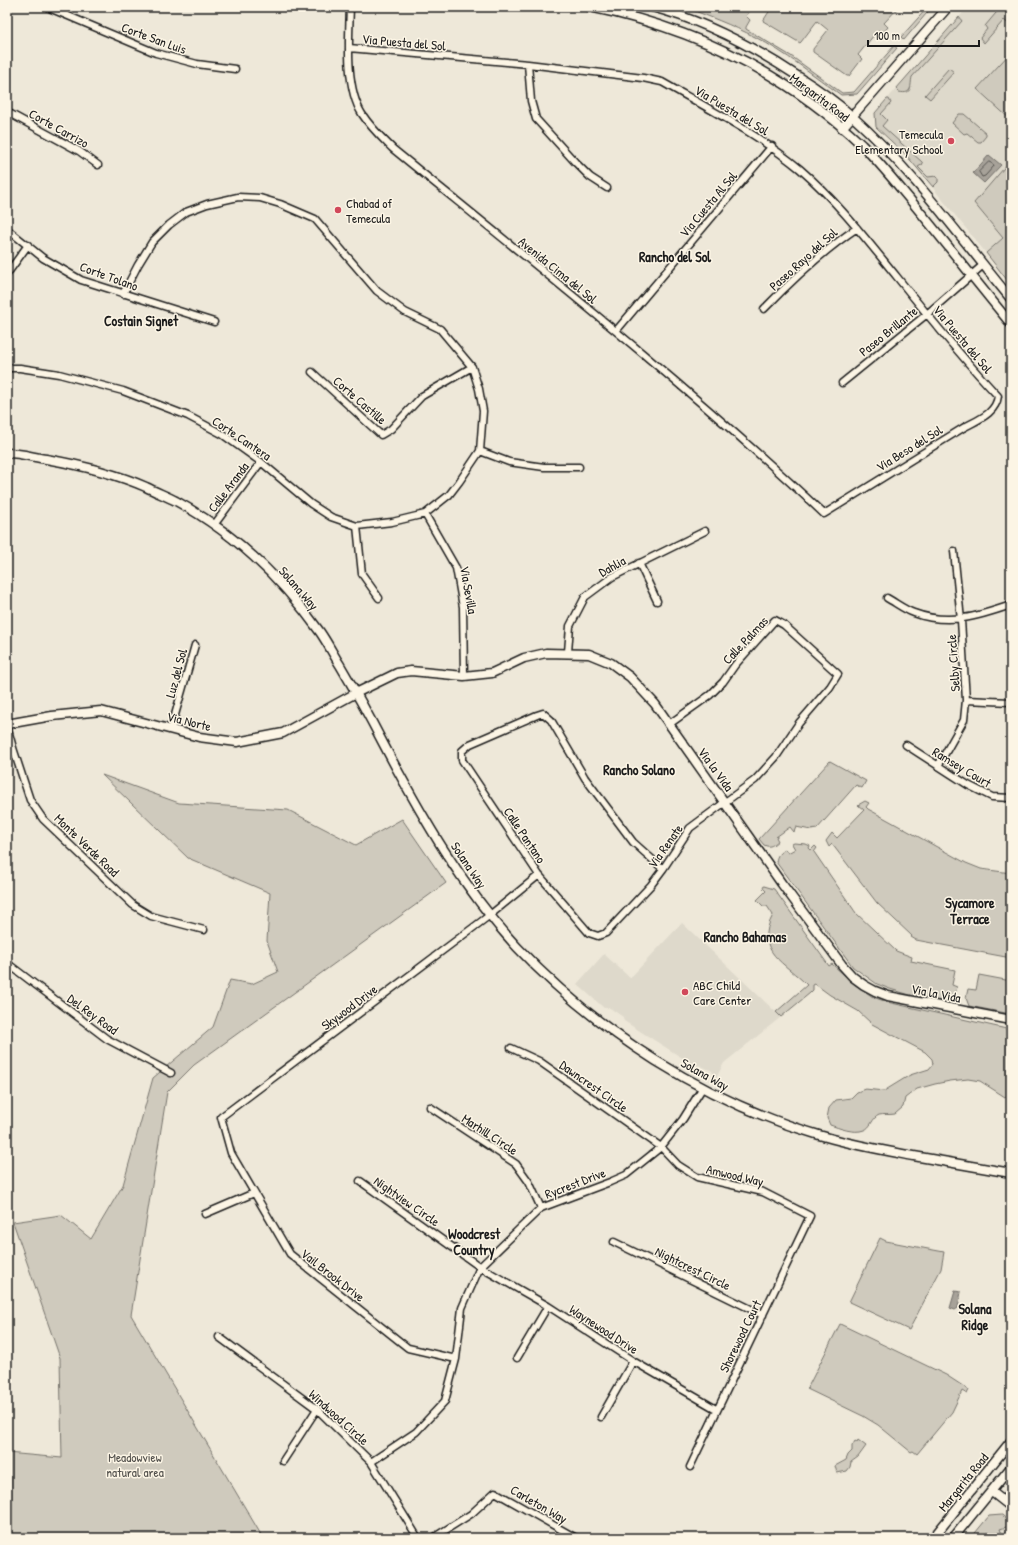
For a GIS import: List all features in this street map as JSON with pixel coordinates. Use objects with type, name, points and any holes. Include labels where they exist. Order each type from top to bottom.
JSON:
[{"type":"street","name":"Corte San Luis","points":[[47,7],[156,53],[197,64],[235,69]]},
{"type":"street","name":"Avenida Cima del Sol","points":[[350,7],[349,48],[352,89],[361,113],[374,130],[393,149],[616,331],[773,466],[824,514]]},
{"type":"street","name":"Margarita Road","points":[[590,7],[617,12],[679,31],[730,52],[770,75],[805,99],[862,146],[896,183],[1011,324]]},
{"type":"street","name":"Margarita Road","points":[[652,7],[685,18],[735,39],[774,61],[813,86],[853,117],[900,165],[1011,299]]},
{"type":"street","points":[[842,128],[948,7]]},
{"type":"street","name":"Via Puesta del Sol","points":[[349,48],[528,64],[643,78],[662,82],[772,146],[801,170],[833,200],[976,373],[998,396]]},
{"type":"street","points":[[528,64],[531,101],[536,119],[575,162],[590,176],[607,188]]},
{"type":"street","name":"Corte Carrizo","points":[[7,112],[79,151],[98,165]]},
{"type":"street","name":"Via Cuesta Al Sol","points":[[616,331],[772,146]]},
{"type":"street","points":[[123,294],[152,242],[169,225],[186,212],[207,204],[238,197],[260,198],[280,204],[314,219],[377,292],[405,312],[440,329],[472,367],[479,389],[483,411],[480,451],[509,462],[537,466],[579,466]]},
{"type":"street","name":"Paseo Rayo del Sol","points":[[764,309],[793,279],[842,238],[857,228]]},
{"type":"street","name":"Corte Tolano","points":[[7,229],[43,258],[81,280],[214,322]]},
{"type":"street","points":[[7,274],[28,245]]},
{"type":"street","name":"Paseo Brillante","points":[[842,383],[927,314],[983,265]]},
{"type":"street","name":"Corte Castille","points":[[312,372],[381,435],[391,429],[422,396],[472,367]]},
{"type":"street","name":"Corte Cantera","points":[[7,368],[20,368],[59,374],[123,391],[188,416],[222,434],[261,462],[311,504],[331,517],[357,526],[392,522],[425,514],[449,495],[480,451]]},
{"type":"street","name":"Via Beso del Sol","points":[[824,514],[985,416],[997,405],[998,396]]},
{"type":"street","name":"Solana Way","points":[[7,453],[84,466],[131,481],[175,500],[214,525],[264,566],[297,602],[322,634],[356,693],[416,805],[455,869],[490,915],[517,946],[546,975],[607,1027],[657,1061],[703,1087],[742,1107],[781,1123],[818,1135],[857,1145],[1011,1173]]},
{"type":"street","name":"Calle Aranda","points":[[214,525],[261,462]]},
{"type":"street","name":"Via Sevilla","points":[[425,514],[456,568],[463,607],[464,676]]},
{"type":"street","points":[[357,526],[362,574],[378,598]]},
{"type":"street","name":"Dahlia","points":[[568,652],[570,626],[585,597],[612,576],[705,531]]},
{"type":"street","name":"Selby Circle","points":[[938,766],[964,720],[966,700],[961,620],[954,551]]},
{"type":"street","points":[[640,563],[657,601]]},
{"type":"street","points":[[887,598],[914,613],[938,620],[961,620],[981,616],[1011,605]]},
{"type":"street","name":"Calle Palmas","points":[[668,725],[710,695],[723,682],[735,665],[775,620],[784,625],[838,674]]},
{"type":"street","name":"Luz del Sol","points":[[171,729],[195,645]]},
{"type":"street","name":"Via la Vida","points":[[356,693],[397,673],[411,671],[464,676],[492,673],[524,658],[546,653],[568,652],[590,654],[611,663],[630,677],[655,704],[668,725],[828,947],[853,977],[864,985],[888,996],[1011,1020]]},
{"type":"street","name":"Via Renate","points":[[589,933],[598,936],[606,933],[651,885],[690,828],[755,780],[776,757],[799,723],[830,687],[838,674]]},
{"type":"street","name":"Via Norte","points":[[7,725],[52,716],[101,711],[199,737],[237,742],[283,733],[356,693]]},
{"type":"street","points":[[966,700],[1011,702]]},
{"type":"street","name":"Calle Pantano","points":[[589,933],[539,875],[462,760],[462,751],[470,744],[543,713],[551,720],[585,778],[634,842],[663,869]]},
{"type":"street","name":"Monte Verde Road","points":[[7,725],[30,800],[43,819],[133,905],[151,916],[204,930]]},
{"type":"street","name":"Ramsey Court","points":[[906,745],[968,785],[992,797],[1011,798]]},
{"type":"street","name":"Skywood Drive","points":[[221,1117],[490,915],[539,875]]},
{"type":"street","name":"Del Rey Road","points":[[7,963],[107,1039],[171,1073]]},
{"type":"street","name":"Dawncrest Circle","points":[[511,1048],[539,1061],[661,1147]]},
{"type":"street","name":"Rycrest Drive","points":[[371,1462],[416,1432],[445,1400],[456,1359],[462,1308],[480,1267],[541,1208],[626,1175],[661,1147],[683,1119],[703,1087]]},
{"type":"street","name":"Marhill Circle","points":[[430,1107],[516,1164],[529,1182],[541,1208]]},
{"type":"street","name":"Vail Brook Drive","points":[[221,1117],[231,1154],[290,1254],[408,1348],[456,1359]]},
{"type":"street","name":"Amwood Way","points":[[661,1147],[678,1165],[697,1177],[763,1192],[810,1216]]},
{"type":"street","name":"Nightview Circle","points":[[360,1181],[480,1267]]},
{"type":"street","points":[[205,1214],[254,1193]]},
{"type":"street","name":"Shorewood Court","points":[[690,1467],[716,1409],[810,1216]]},
{"type":"street","name":"Nightcrest Circle","points":[[614,1242],[763,1315]]},
{"type":"street","name":"Waynewood Drive","points":[[480,1267],[548,1306],[633,1361],[716,1409]]},
{"type":"street","points":[[517,1358],[548,1306]]},
{"type":"street","name":"Windwood Circle","points":[[219,1337],[317,1409],[371,1462],[418,1538]]},
{"type":"street","points":[[601,1417],[633,1361]]},
{"type":"street","points":[[283,1461],[317,1409]]},
{"type":"street","name":"Margarita Road","points":[[933,1538],[978,1484],[1011,1441]]},
{"type":"street","points":[[953,1538],[1011,1467]]},
{"type":"street","name":"Carleton Way","points":[[434,1538],[471,1514],[495,1492],[576,1538]]},
{"type":"street","points":[[992,1492],[1011,1507]]},
{"type":"shaded area","name":"Temecula Elementary School","points":[[968,7],[1011,7],[1011,245],[1004,237],[986,253],[906,155],[876,127],[875,113]]},
{"type":"shaded area","name":"ABC Child Care Center","points":[[682,923],[781,1017],[724,1063],[716,1078],[712,1071],[699,1065],[695,1066],[624,1021],[623,1017],[610,1008],[604,1008],[577,984],[604,954],[630,978]]},
{"type":"shaded area","points":[[1011,1477],[1011,1506],[1000,1498]]},
{"type":"shaded area","points":[[1002,1515],[1011,1523],[1011,1538],[971,1538],[989,1516]]},
{"type":"green space","points":[[684,7],[753,7],[746,16],[750,20],[746,29],[791,56],[842,93],[854,92],[894,46],[897,48],[857,94],[841,95],[799,64],[766,43],[729,25]]},
{"type":"green space","points":[[772,7],[899,7],[884,23],[888,27],[883,33],[878,30],[858,55],[862,59],[849,76],[847,76],[813,52],[813,49],[828,30],[817,21],[800,43],[763,21]]},
{"type":"green space","points":[[928,7],[932,7],[904,40],[901,37]]},
{"type":"green space","points":[[1001,7],[1011,7],[1011,26],[1004,20],[984,43],[980,38],[987,29],[985,26]]},
{"type":"green space","points":[[959,17],[962,21],[912,77],[909,91],[903,93],[899,92],[896,89]]},
{"type":"green space","points":[[1011,52],[1011,120],[977,89]]},
{"type":"green space","points":[[949,68],[954,72],[930,99],[925,95]]},
{"type":"green space","points":[[887,99],[889,99],[891,103],[881,114],[887,120],[882,126],[922,162],[923,164],[918,167],[928,177],[936,176],[938,178],[938,182],[933,187],[906,155],[876,127],[875,113]]},
{"type":"green space","points":[[959,114],[964,114],[986,133],[986,136],[981,142],[978,142],[967,133],[964,134],[952,123]]},
{"type":"green space","points":[[1011,157],[1011,285],[986,253],[1003,238],[974,203],[1010,161],[1009,160]]},
{"type":"green space","points":[[830,761],[866,781],[862,788],[856,785],[817,829],[811,830],[796,827],[794,832],[790,827],[776,837],[778,841],[775,844],[770,846],[764,845],[759,839]]},
{"type":"green space","name":"Meadowview natural area","points":[[102,775],[179,803],[288,810],[356,845],[402,819],[446,883],[194,1065],[167,1092],[131,1315],[263,1538],[7,1538],[7,1453],[62,1458],[60,1358],[13,1222],[61,1215],[91,1239],[123,1185],[153,1078],[213,1027],[230,980],[252,984],[278,972],[267,941],[270,893],[188,858]]},
{"type":"green space","points":[[865,801],[869,803],[866,807],[868,809],[966,863],[981,869],[1011,873],[1011,958],[916,940],[911,937],[912,936],[877,903],[832,844],[829,847],[826,841],[832,833],[837,838],[864,810],[858,805]]},
{"type":"green space","points":[[792,844],[806,844],[810,846],[809,848],[811,850],[815,846],[817,848],[814,852],[856,913],[896,951],[912,957],[911,961],[955,970],[952,985],[957,987],[954,998],[947,1002],[917,997],[890,989],[877,984],[853,967],[776,862],[779,854],[785,849],[788,853],[795,849]]},
{"type":"green space","points":[[764,886],[774,889],[829,966],[832,964],[854,984],[873,997],[887,1002],[1011,1030],[1011,1096],[1005,1097],[980,1081],[968,1079],[950,1081],[917,1089],[905,1098],[903,1107],[895,1114],[877,1116],[864,1130],[851,1131],[830,1125],[827,1118],[829,1108],[836,1100],[851,1098],[857,1092],[865,1089],[884,1091],[910,1075],[929,1069],[933,1064],[932,1059],[925,1052],[872,1024],[858,1011],[830,995],[815,984],[813,985],[813,990],[810,993],[781,1017],[776,1012],[807,985],[782,963],[769,948],[767,938],[768,928],[773,915],[767,906],[763,906],[757,900],[766,891],[763,888]]},
{"type":"green space","points":[[979,975],[1011,981],[1011,1014],[969,1006],[966,998],[968,989],[976,990]]},
{"type":"green space","points":[[880,1238],[886,1241],[944,1252],[941,1269],[909,1330],[849,1302]]},
{"type":"green space","points":[[840,1324],[946,1375],[969,1390],[967,1394],[962,1391],[952,1412],[917,1454],[913,1451],[911,1452],[878,1425],[863,1416],[807,1389]]},
{"type":"green space","points":[[858,1440],[866,1446],[858,1457],[851,1462],[847,1471],[837,1473],[835,1466],[846,1460],[852,1451],[852,1446],[855,1441],[857,1442]]},
{"type":"green space","points":[[1002,1515],[1011,1523],[1011,1531],[1006,1527],[1000,1529],[1002,1534],[999,1538],[995,1538],[989,1532],[984,1538],[971,1538],[989,1516]]},
{"type":"water","points":[[989,155],[1001,165],[984,183],[973,173]]},
{"type":"water","points":[[955,1291],[961,1292],[958,1308],[955,1310],[950,1308]]},
{"type":"place","name":"Temecula Elementary School","points":[[951,141]]},
{"type":"place","name":"Chabad of Temecula","points":[[338,210]]},
{"type":"place","name":"ABC Child Care Center","points":[[685,992]]},
{"type":"district","name":"Rancho del Sol","points":[[675,256]]},
{"type":"district","name":"Costain Signet","points":[[141,320]]},
{"type":"district","name":"Rancho Solano","points":[[639,769]]},
{"type":"district","name":"Sycamore Terrace","points":[[970,910]]},
{"type":"district","name":"Rancho Bahamas","points":[[745,936]]},
{"type":"district","name":"Woodcrest Country","points":[[474,1242]]},
{"type":"district","name":"Solana Ridge","points":[[975,1316]]}]
